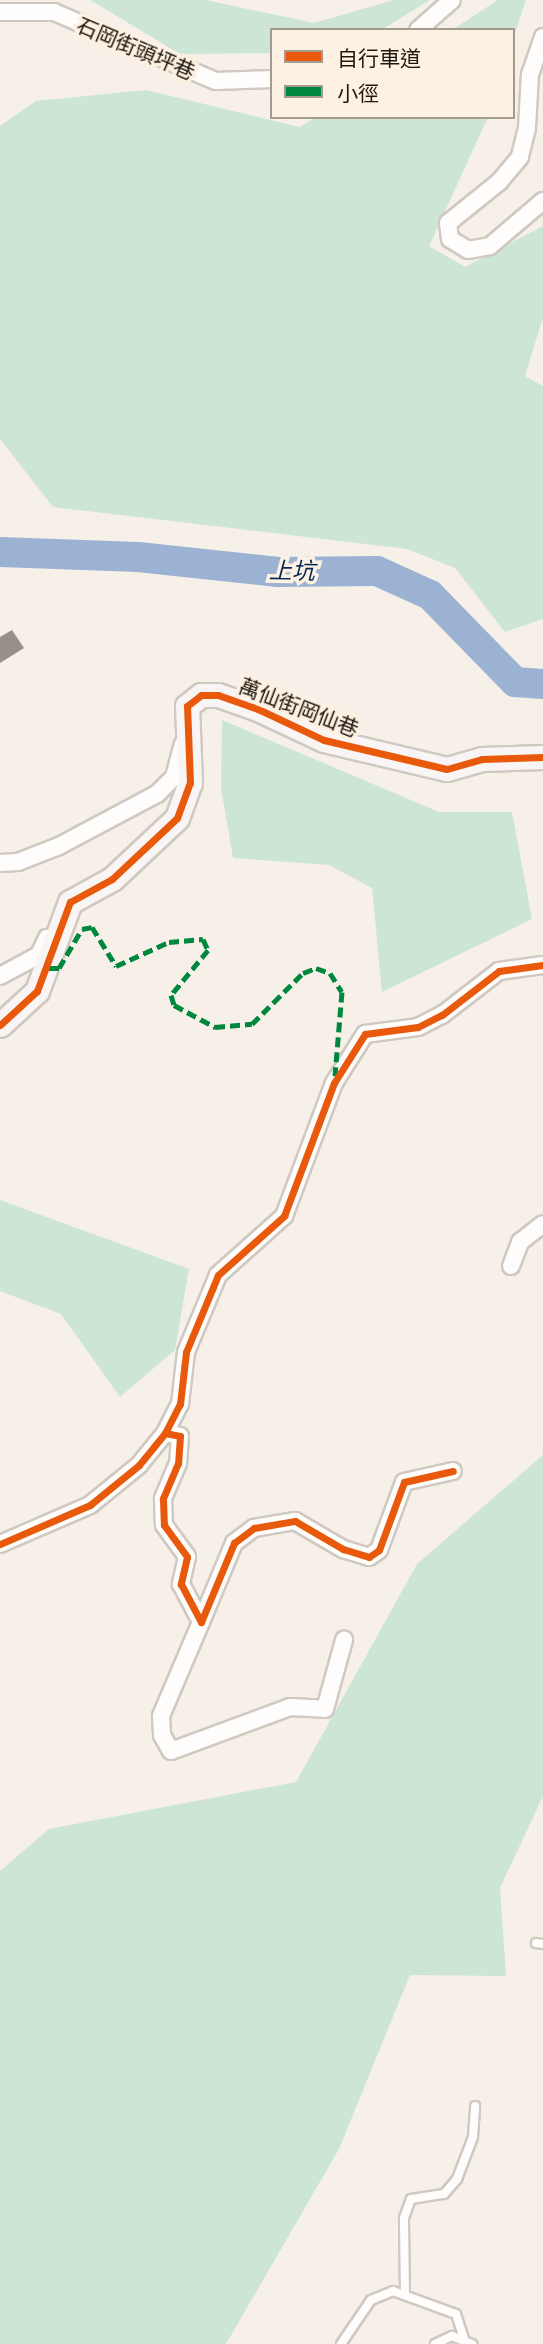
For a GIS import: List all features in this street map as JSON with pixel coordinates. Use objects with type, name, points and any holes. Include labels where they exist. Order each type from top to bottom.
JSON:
[{"type":"street","points":[[420,28],[452,0]]},
{"type":"street","name":"石岡街頭坪巷","points":[[0,12],[54,12],[216,82],[270,79]]},
{"type":"street","points":[[543,37],[530,74],[527,128],[520,157],[499,182],[448,223],[450,239],[468,250],[490,246],[543,201]]},
{"type":"street","name":"萬仙街岡仙巷","points":[[0,1025],[37,991],[49,968],[60,920],[70,902],[112,879],[177,818],[190,783],[187,706],[201,695],[218,695],[324,740],[447,769],[482,759],[543,757]]},
{"type":"street","points":[[0,863],[18,862],[59,846],[157,794],[174,777],[187,728]]},
{"type":"street","points":[[0,976],[39,955],[53,924],[60,920]]},
{"type":"street","points":[[0,1544],[49,1522],[65,1519],[115,1489],[165,1433],[180,1404],[186,1352],[218,1275],[284,1216],[334,1083],[365,1034],[418,1027],[442,1015],[499,971],[543,965]]},
{"type":"street","points":[[511,1266],[520,1242],[543,1224]]},
{"type":"street","points":[[165,1433],[180,1436],[178,1463],[163,1499],[164,1525],[187,1557],[181,1584],[201,1622]]},
{"type":"street","points":[[344,1640],[325,1709],[290,1706],[171,1751],[162,1735],[161,1716],[234,1543],[254,1528],[295,1521],[344,1549],[369,1557],[379,1550],[404,1482],[453,1471]]},
{"type":"lane","points":[[405,2294],[404,2218],[411,2199],[444,2194],[457,2179],[473,2137],[475,2106]]},
{"type":"lane","points":[[341,2344],[359,2324],[371,2300],[393,2291],[456,2314],[468,2341]]},
{"type":"lane","points":[[435,2344],[452,2336],[468,2341]]},
{"type":"green space","points":[[90,0],[206,0],[314,23],[394,0],[430,0],[384,28],[270,28],[270,53],[180,54]]},
{"type":"green space","points":[[498,0],[526,0],[515,33],[515,28],[455,28]]},
{"type":"green space","points":[[146,90],[300,127],[313,119],[487,119],[429,246],[465,267],[543,226],[543,317],[525,376],[543,386],[543,619],[505,632],[455,568],[407,549],[53,507],[0,439],[0,126],[36,101]]},
{"type":"green space","points":[[222,720],[439,812],[512,812],[532,919],[382,992],[372,888],[329,865],[233,858],[221,788]]},
{"type":"green space","points":[[0,1200],[189,1269],[175,1350],[120,1397],[61,1314],[0,1291]]},
{"type":"green space","points":[[543,1455],[543,1796],[500,1888],[506,1976],[410,1975],[339,2149],[226,2344],[0,2344],[0,1871],[49,1829],[296,1782],[417,1564]]},
{"type":"building","points":[[12,630],[24,648],[0,663],[0,637]]},
{"type":"waterway","name":"上坑","points":[[0,552],[138,557],[278,572],[377,571],[430,595],[515,682],[543,684]]},
{"type":"marked path","points":[[49,968],[59,968],[82,929],[92,927],[116,966],[169,942],[203,939],[208,950],[171,995],[174,1005],[215,1027],[252,1024],[303,973],[316,968],[330,973],[342,992],[335,1076]]},
{"type":"cycle path","points":[[0,1025],[37,991],[70,902],[112,879],[177,818],[190,783],[187,706],[201,695],[218,695],[258,709],[324,740],[447,769],[482,759],[543,757]]},
{"type":"cycle path","points":[[165,1433],[180,1404],[186,1352],[218,1275],[284,1216],[334,1083],[365,1034],[418,1027],[442,1015],[499,971],[543,965]]},
{"type":"cycle path","points":[[0,1544],[90,1505],[139,1465],[165,1433],[180,1436],[178,1463],[163,1499],[164,1525],[187,1557],[181,1584],[201,1622],[234,1543],[254,1528],[295,1521],[343,1549],[369,1557],[379,1550],[404,1482],[453,1471]]}]
